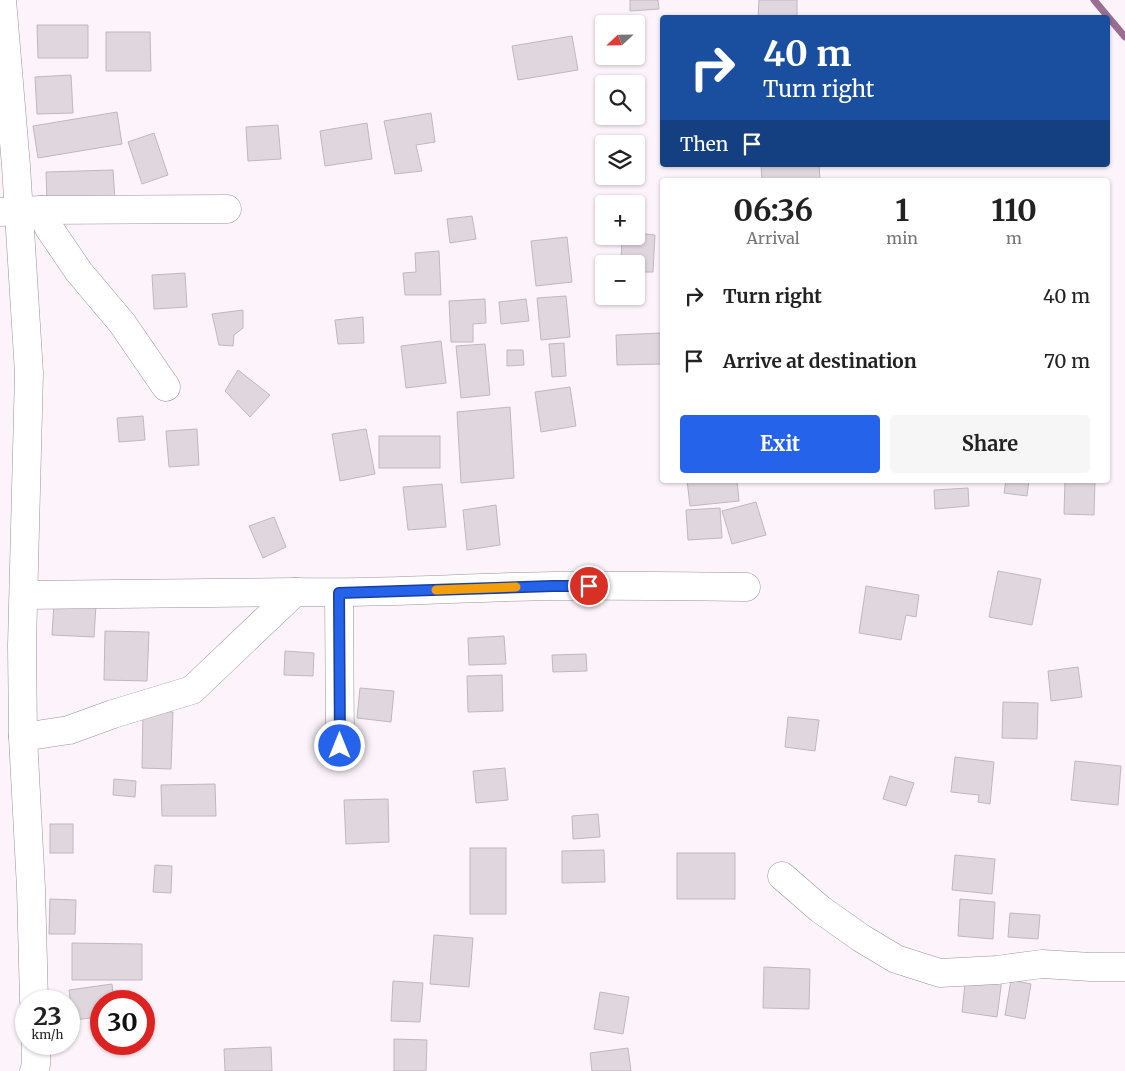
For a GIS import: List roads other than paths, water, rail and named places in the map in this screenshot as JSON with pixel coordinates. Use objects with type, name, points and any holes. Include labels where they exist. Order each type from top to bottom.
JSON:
[{"type":"street","points":[[2,0],[20,211],[30,373],[22,644],[34,990]]},
{"type":"street","points":[[20,211],[226,209]]},
{"type":"street","points":[[20,211],[50,228],[78,272],[122,324],[166,386]]},
{"type":"street","points":[[24,594],[339,593],[553,586],[746,588]]},
{"type":"street","points":[[24,737],[69,730],[113,714],[192,690],[295,592]]},
{"type":"street","points":[[339,593],[340,746]]},
{"type":"street","points":[[782,876],[820,909],[861,938],[896,959],[940,973],[997,970],[1042,964],[1125,967]]},
{"type":"street","points":[[34,1071],[36,1055]]},
{"type":"waterway","points":[[1094,0],[1107,15]]},
{"type":"waterway","points":[[1110,19],[1125,37]]}]
